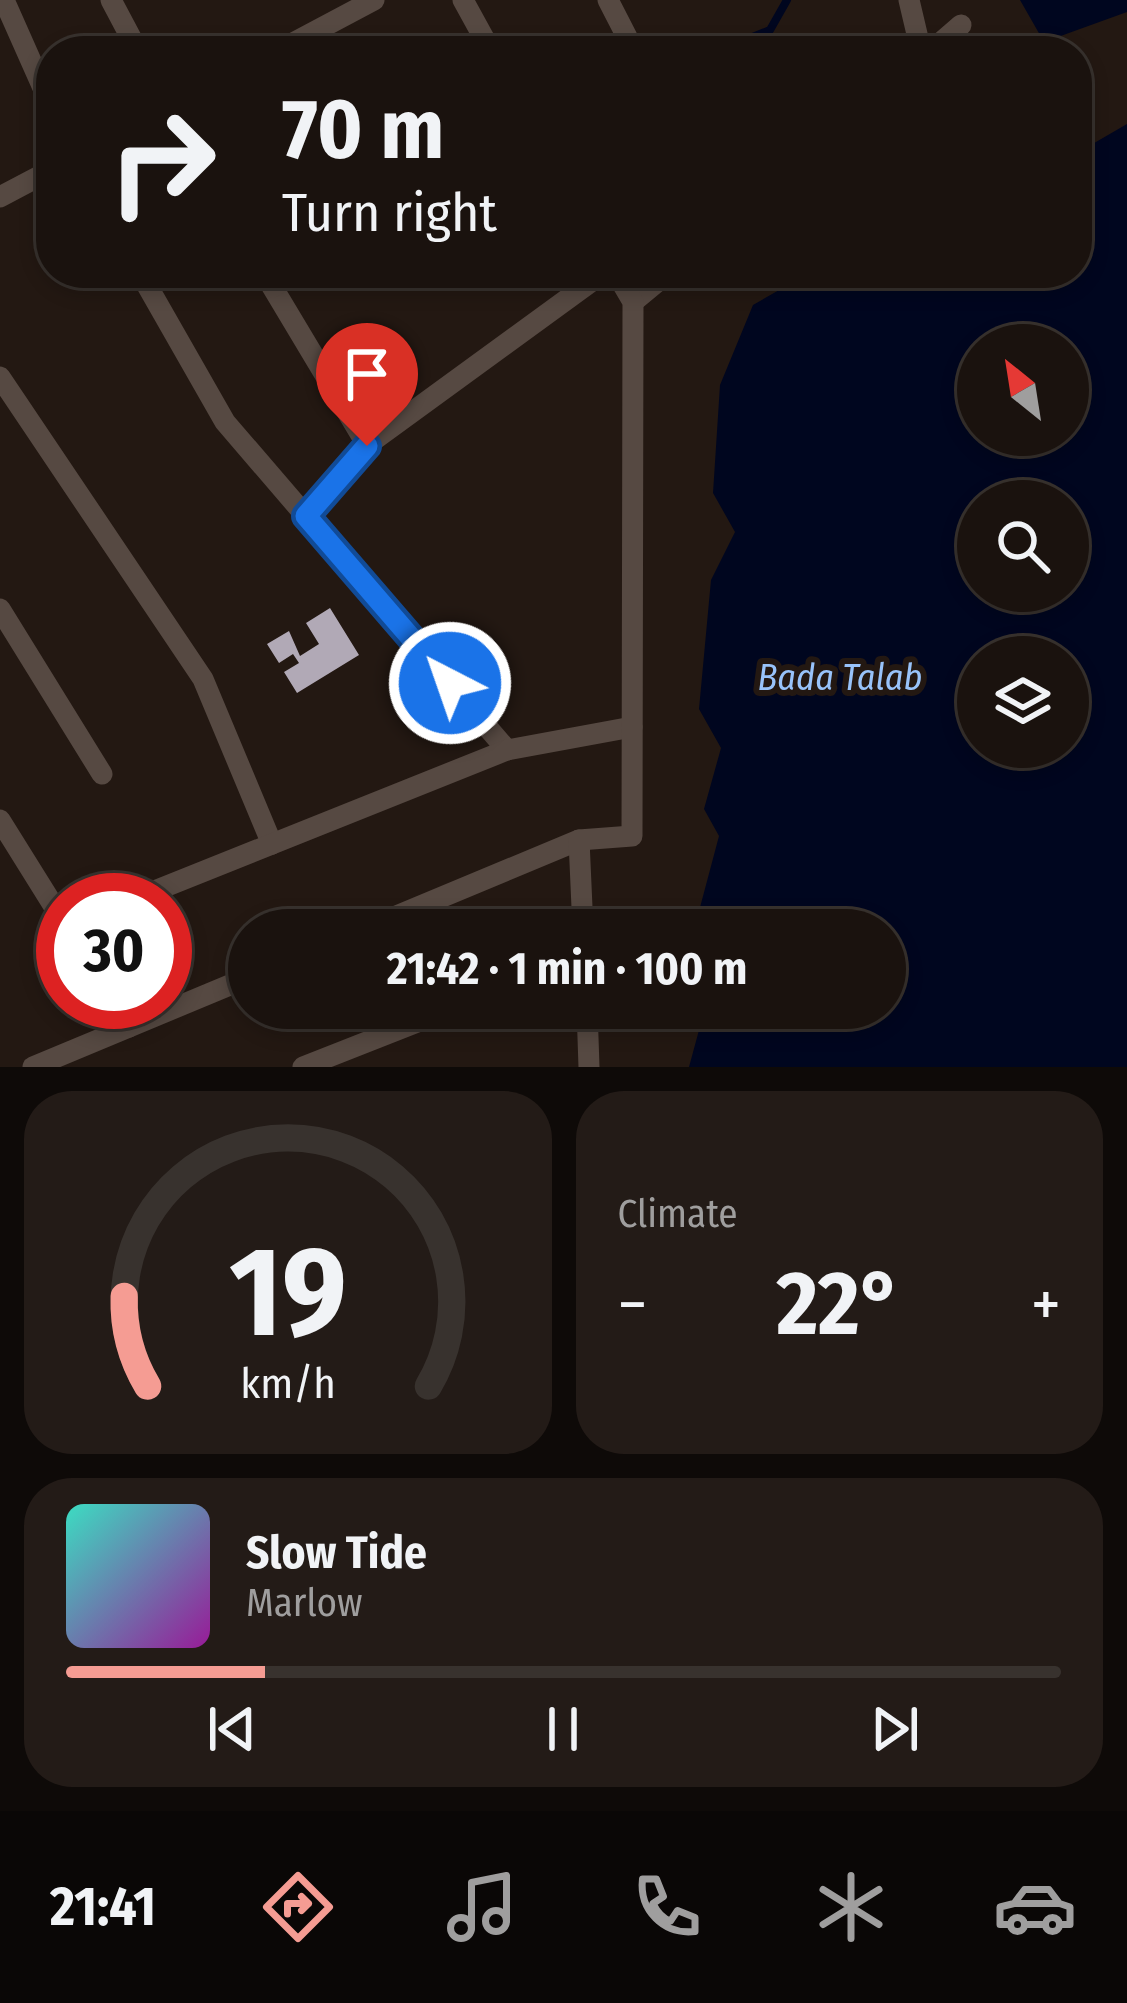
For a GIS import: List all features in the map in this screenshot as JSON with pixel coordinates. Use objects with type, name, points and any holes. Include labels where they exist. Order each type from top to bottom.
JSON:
[{"type":"street","points":[[4,0],[36,72]]},
{"type":"street","points":[[111,0],[130,36]]},
{"type":"street","points":[[306,36],[374,0]]},
{"type":"street","points":[[463,0],[483,36]]},
{"type":"street","points":[[608,0],[626,36]]},
{"type":"street","points":[[909,0],[917,36]]},
{"type":"street","points":[[948,36],[961,25]]},
{"type":"street","points":[[0,197],[36,178]]},
{"type":"street","points":[[148,288],[224,422],[507,750]]},
{"type":"street","points":[[274,288],[367,446]]},
{"type":"street","points":[[306,516],[367,446],[583,288]]},
{"type":"street","points":[[413,909],[579,840],[632,836],[633,302],[625,288]]},
{"type":"street","points":[[633,302],[650,288]]},
{"type":"street","points":[[0,376],[203,679],[272,844]]},
{"type":"street","points":[[0,609],[102,774]]},
{"type":"street","points":[[192,876],[507,750],[632,728]]},
{"type":"street","points":[[0,820],[9,853],[36,887]]},
{"type":"street","points":[[579,840],[582,909]]},
{"type":"street","points":[[192,1001],[228,986]]},
{"type":"street","points":[[33,1067],[124,1029]]},
{"type":"street","points":[[303,1067],[400,1029]]},
{"type":"street","points":[[587,1029],[589,1067]]},
{"type":"water","points":[[1020,0],[1127,0],[1127,12],[1061,36],[1041,36]]},
{"type":"water","name":"Bada Talab","points":[[1127,124],[1127,1067],[689,1067],[699,1029],[906,1029],[906,909],[700,909],[719,836],[704,809],[721,748],[699,709],[711,580],[735,532],[713,493],[720,385],[753,305],[783,288],[1092,288],[1092,144]]},
{"type":"building","points":[[330,608],[359,655],[297,693],[284,672],[299,663],[293,654],[279,663],[267,644],[289,631],[300,656],[319,644],[306,623]]},
{"type":"waterway","points":[[755,36],[770,30],[787,0]]},
{"type":"route","points":[[367,446],[306,516],[450,683]]}]
